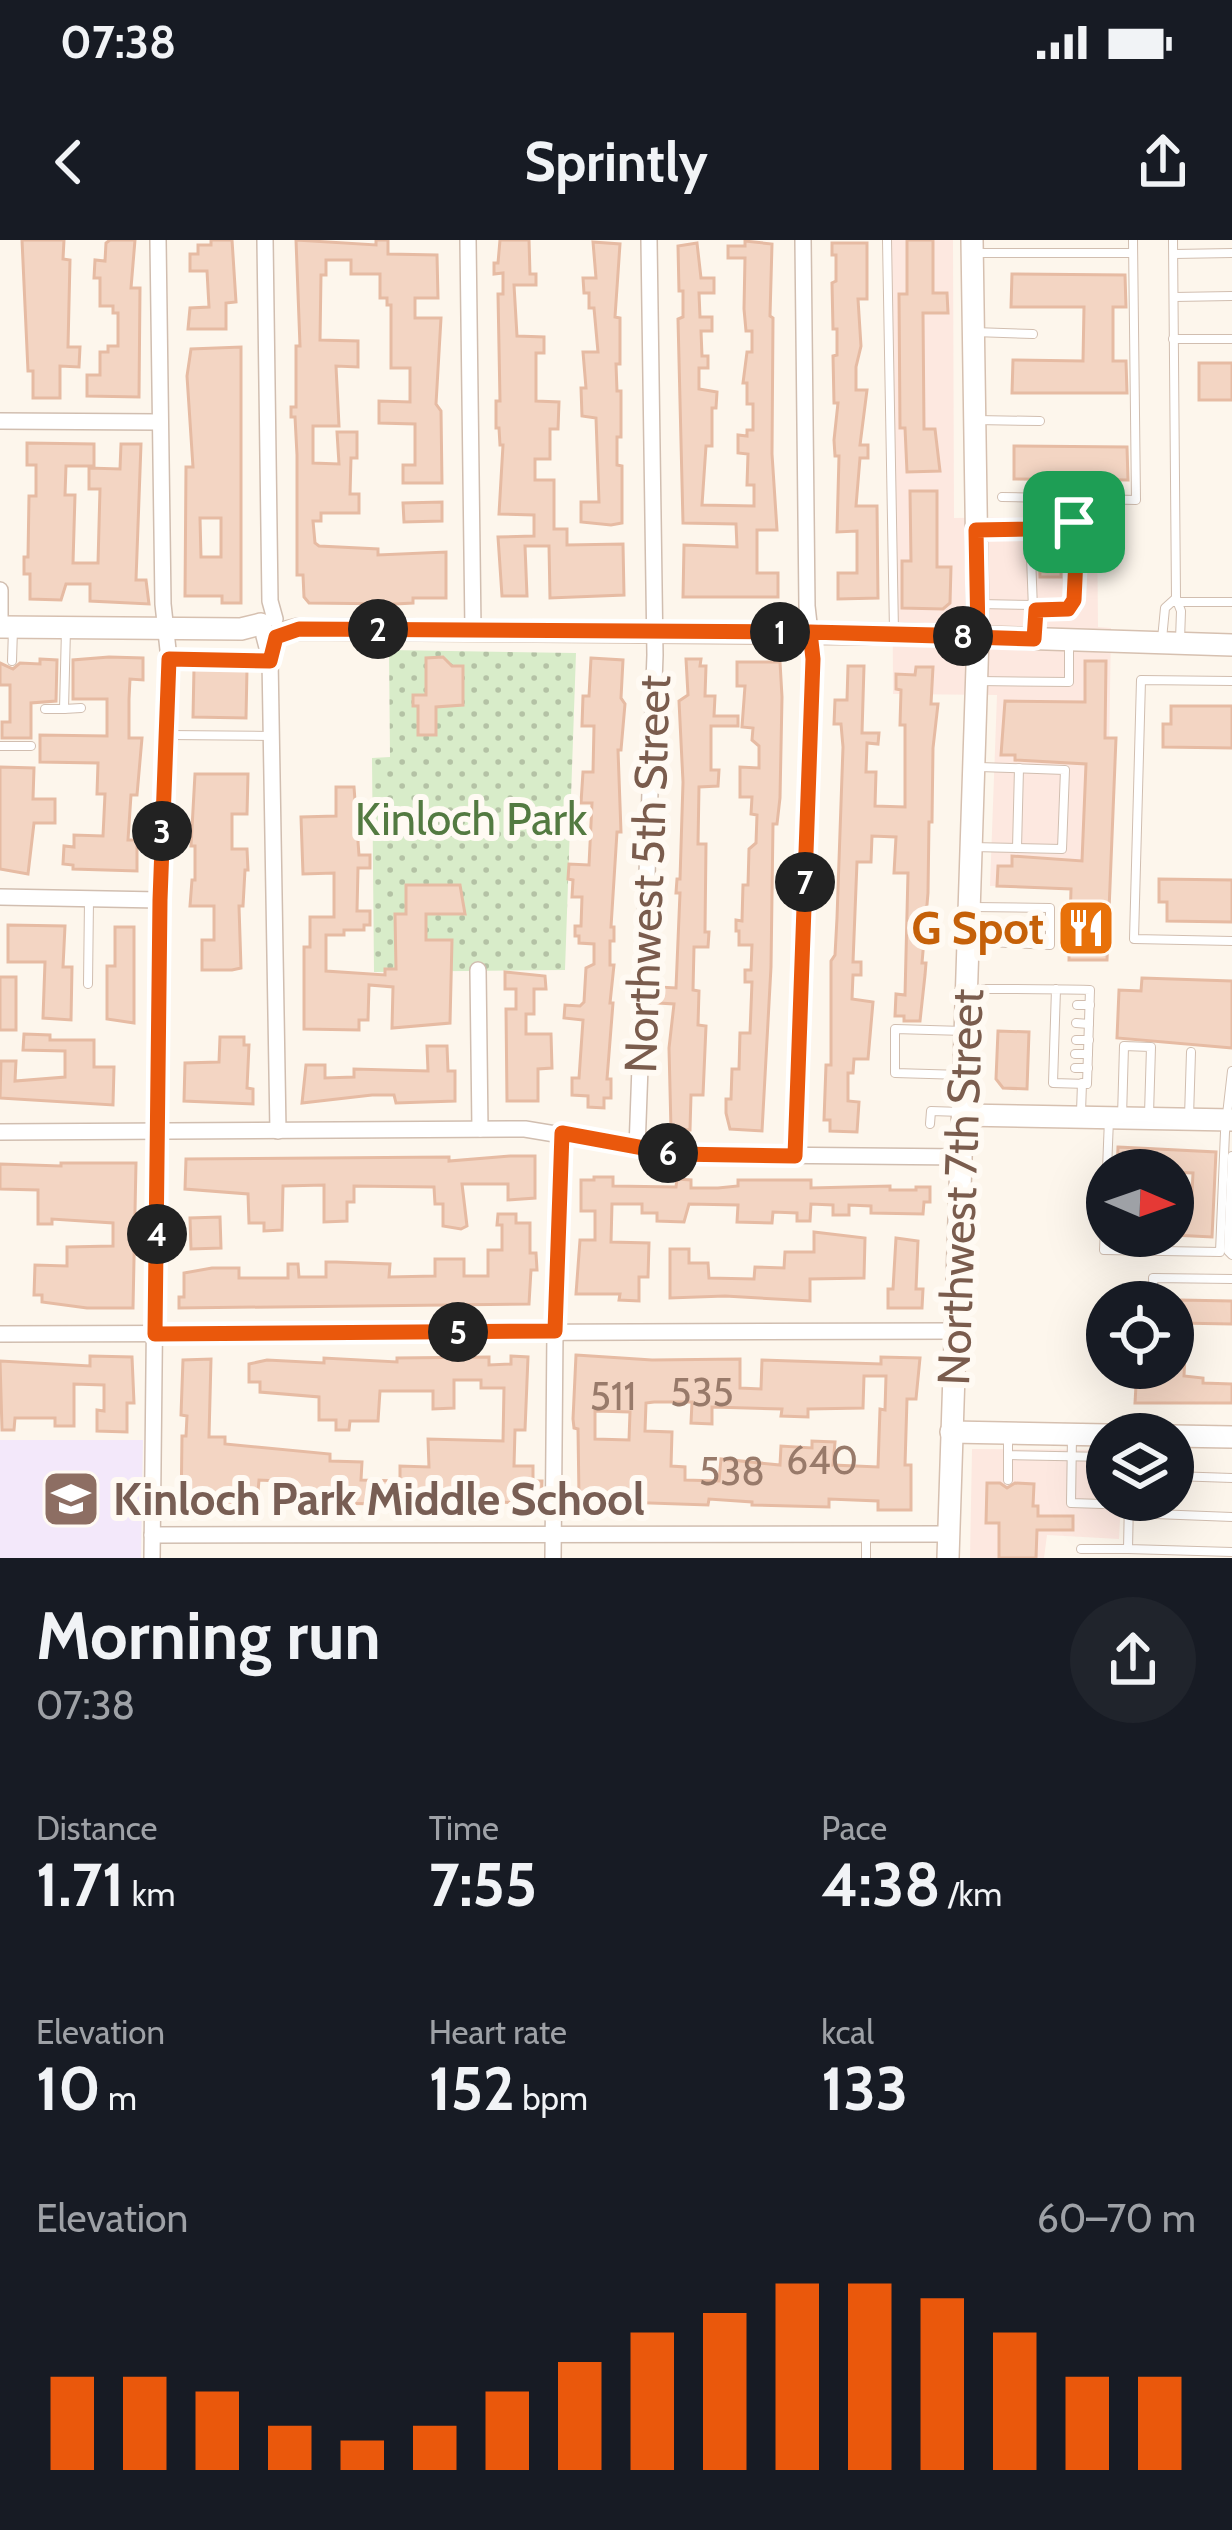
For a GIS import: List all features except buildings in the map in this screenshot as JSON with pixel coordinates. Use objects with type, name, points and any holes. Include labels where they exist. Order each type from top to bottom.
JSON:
[{"type":"street","points":[[152,1558],[160,900],[169,659],[159,422],[158,240]]},
{"type":"street","points":[[265,240],[278,1131]]},
{"type":"street","points":[[468,240],[473,630]]},
{"type":"street","name":"Northwest 5th Street","points":[[637,1149],[654,632],[649,240]]},
{"type":"street","points":[[795,1156],[813,683],[803,240]]},
{"type":"street","name":"Northwest 7th Street","points":[[948,1558],[978,636],[972,247]]},
{"type":"street","points":[[0,421],[159,422]]},
{"type":"street","points":[[0,590],[4,627],[810,632],[1232,645]]},
{"type":"street","points":[[0,897],[160,900]]},
{"type":"street","points":[[478,970],[480,1129]]},
{"type":"street","points":[[963,1113],[1229,1120]]},
{"type":"street","points":[[0,1132],[480,1129],[562,1133],[637,1149],[961,1157]]},
{"type":"street","points":[[554,1558],[562,1133]]},
{"type":"street","points":[[0,1334],[954,1331]]},
{"type":"street","points":[[951,1432],[1008,1444],[1086,1441]]},
{"type":"street","points":[[1194,1436],[1232,1437]]},
{"type":"street","points":[[152,1535],[949,1534]]},
{"type":"lane","points":[[887,240],[894,634]]},
{"type":"lane","points":[[1002,497],[1136,500],[1133,240]]},
{"type":"lane","points":[[1171,644],[1181,611],[1175,600],[1173,240]]},
{"type":"lane","points":[[972,247],[1133,253]]},
{"type":"lane","points":[[1173,254],[1232,253]]},
{"type":"lane","points":[[1173,297],[1232,296]]},
{"type":"lane","points":[[973,332],[1033,334]]},
{"type":"lane","points":[[1173,339],[1232,339]]},
{"type":"lane","points":[[975,420],[1040,421]]},
{"type":"lane","points":[[976,530],[1074,522],[1077,537],[1074,600],[1068,609],[977,604]]},
{"type":"lane","points":[[1030,529],[1034,639]]},
{"type":"lane","points":[[1171,644],[1165,608],[1175,600],[1232,602]]},
{"type":"lane","points":[[4,627],[13,661]]},
{"type":"lane","points":[[64,709],[66,628]]},
{"type":"lane","points":[[976,681],[1070,682],[1070,640]]},
{"type":"lane","points":[[169,659],[270,660]]},
{"type":"lane","points":[[1232,681],[1141,680],[1134,939],[1232,941]]},
{"type":"lane","points":[[45,709],[81,708]]},
{"type":"lane","points":[[165,735],[270,736]]},
{"type":"lane","points":[[0,746],[32,746]]},
{"type":"lane","points":[[971,848],[1062,849],[1064,770],[974,766]]},
{"type":"lane","points":[[1017,848],[1019,769]]},
{"type":"lane","points":[[88,983],[89,899]]},
{"type":"lane","points":[[968,941],[1050,945],[1050,908],[969,907]]},
{"type":"lane","points":[[967,989],[1056,989],[1090,990],[1087,1084],[1053,1082],[1059,1054],[1056,989]]},
{"type":"lane","points":[[1077,1004],[1090,1005]]},
{"type":"lane","points":[[1076,1023],[1089,1024]]},
{"type":"lane","points":[[964,1076],[895,1073],[895,1029],[965,1031]]},
{"type":"lane","points":[[1076,1040],[1088,1040]]},
{"type":"lane","points":[[1110,1149],[1124,1046],[1151,1047],[1148,1119]]},
{"type":"lane","points":[[1189,1120],[1192,1052]]},
{"type":"lane","points":[[1076,1054],[1088,1054]]},
{"type":"lane","points":[[1075,1068],[1088,1068]]},
{"type":"lane","points":[[1194,1252],[1220,1252],[1232,1071]]},
{"type":"lane","points":[[1081,1117],[1082,1084]]},
{"type":"lane","points":[[931,1124],[931,1111],[963,1113]]},
{"type":"lane","points":[[1230,1253],[1232,1156]]},
{"type":"lane","points":[[1154,1281],[1232,1279]]},
{"type":"lane","points":[[1008,1444],[1008,1480]]},
{"type":"lane","points":[[1086,1450],[1072,1445],[1071,1502],[1086,1503]]},
{"type":"lane","points":[[1194,1477],[1232,1478]]},
{"type":"lane","points":[[1194,1516],[1232,1517]]},
{"type":"lane","points":[[1128,1549],[1129,1521]]},
{"type":"lane","points":[[866,1534],[866,1558]]},
{"type":"lane","points":[[1081,1549],[1232,1552]]},
{"type":"shaded area","points":[[891,240],[953,240],[954,518],[1097,516],[1098,627],[1111,628],[1107,887],[990,886],[997,695],[893,694]]},
{"type":"shaded area","name":"Kinloch Park Middle School","points":[[0,1440],[143,1440],[141,1558],[0,1558]]},
{"type":"shaded area","points":[[972,1449],[1086,1450],[1086,1521],[1120,1521],[1119,1539],[1047,1535],[1044,1558],[970,1558]]},
{"type":"green space","name":"Kinloch Park","points":[[389,650],[576,653],[565,970],[374,972],[372,758],[390,757]]},
{"type":"place","name":"G Spot","points":[[1086,928]]},
{"type":"place","name":"Kinloch Park Middle School","points":[[71,1499]]},
{"type":"route","points":[[1074,522],[976,530],[978,636],[894,634],[810,632],[299,629],[276,637],[270,661],[169,659],[160,900],[155,1334],[555,1331],[562,1133],[676,1154],[795,1156],[813,659],[810,632],[1034,639],[1036,610],[1068,609],[1074,600],[1074,522]]}]
